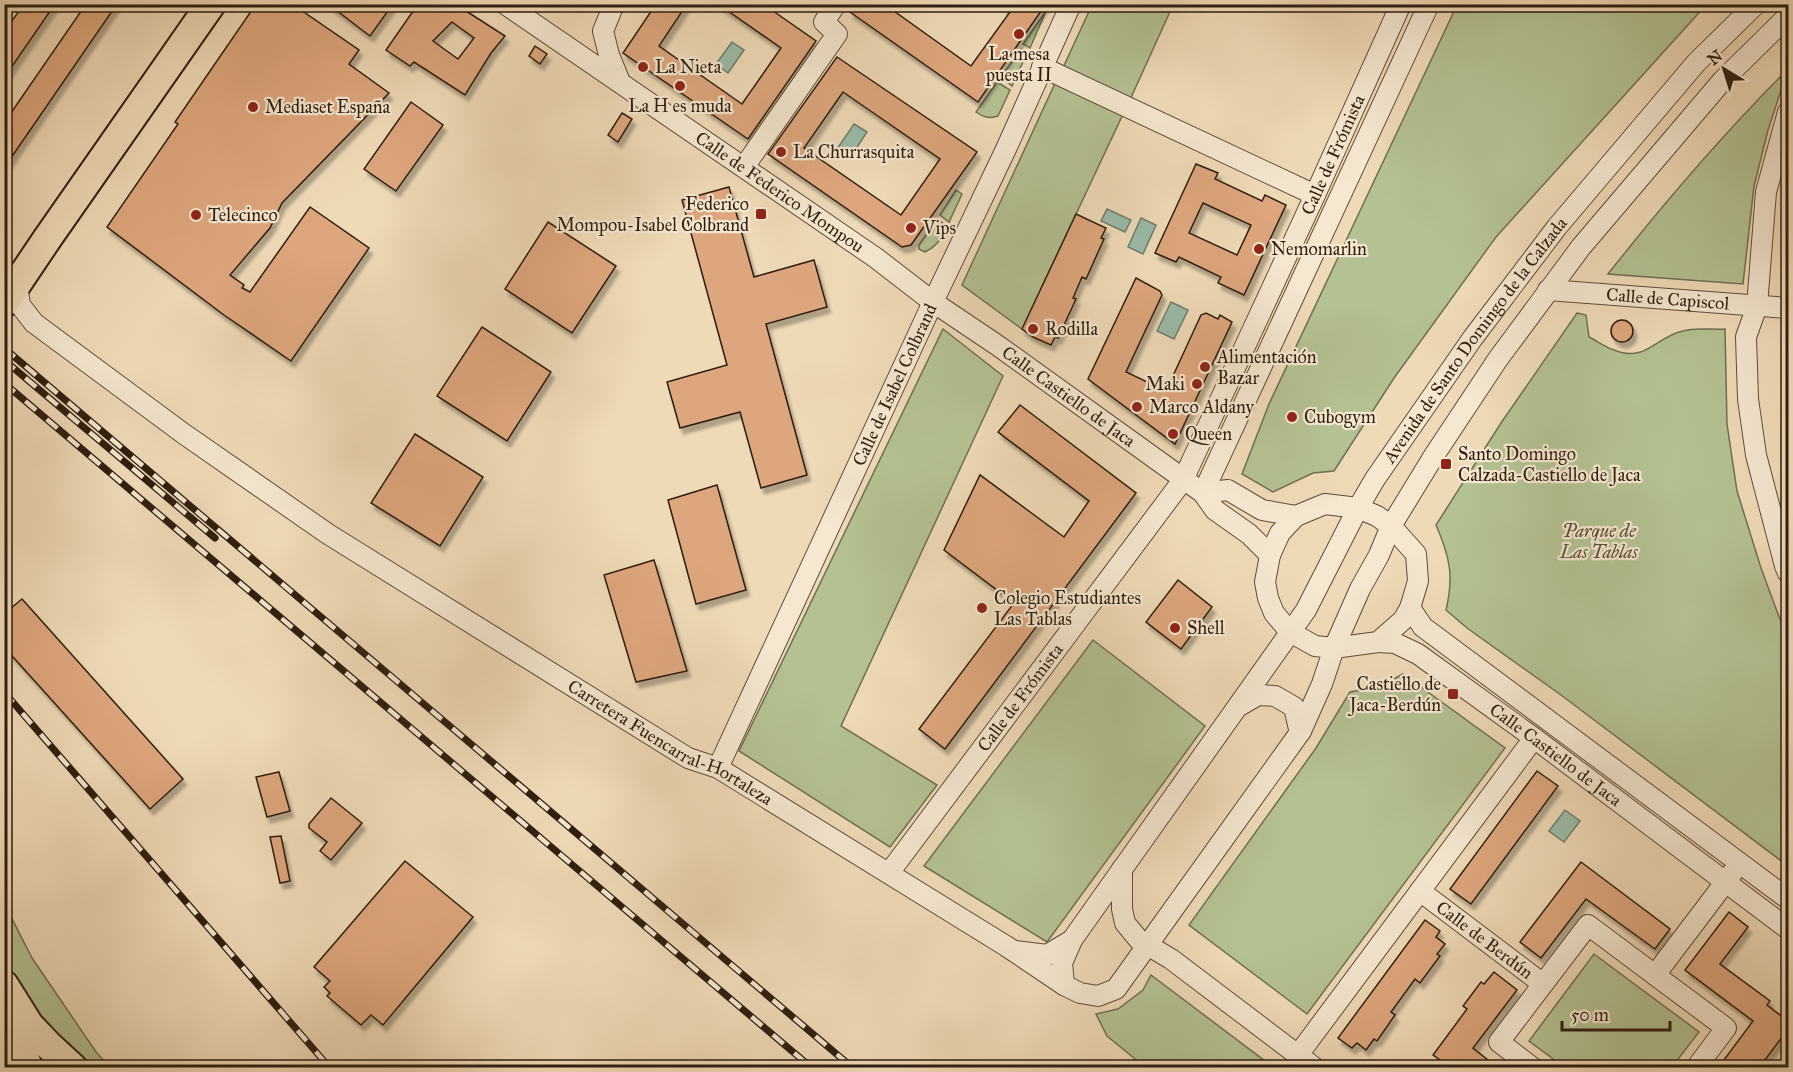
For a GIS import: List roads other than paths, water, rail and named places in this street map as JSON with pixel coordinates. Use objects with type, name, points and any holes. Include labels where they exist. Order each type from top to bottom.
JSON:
[{"type":"highway","points":[[8,290],[188,4]]},
{"type":"highway","points":[[8,290],[211,4]]},
{"type":"highway","points":[[4,985],[29,1025],[73,1068]]},
{"type":"highway","points":[[4,1020],[23,1052],[28,1068]]},
{"type":"street","name":"Calle de Federico Mompou","points":[[506,4],[876,258],[933,302]]},
{"type":"street","points":[[614,4],[603,31],[609,55],[620,82]]},
{"type":"street","points":[[744,167],[837,34],[824,22],[836,4]]},
{"type":"street","name":"Calle de Isabel Colbrand","points":[[718,768],[1006,149],[1071,4]]},
{"type":"street","name":"Calle de Frómista","points":[[889,873],[1183,480],[1316,195],[1401,4]]},
{"type":"street","name":"Calle de Frómista","points":[[1203,493],[1429,4]]},
{"type":"street","name":"Avenida de Santo Domingo de la Calzada","points":[[1064,986],[1062,963],[1072,940],[1306,610],[1358,508],[1381,469],[1472,339],[1557,227],[1696,63],[1756,4]]},
{"type":"street","name":"Avenida de Santo Domingo de la Calzada","points":[[1149,945],[1301,731],[1322,684],[1334,648],[1391,526],[1498,359],[1581,247],[1723,80],[1788,16]]},
{"type":"street","points":[[1042,67],[1316,195]]},
{"type":"street","points":[[1788,112],[1766,192],[1757,306],[1746,337],[1748,399],[1756,455],[1788,573]]},
{"type":"street","name":"Carretera Fuencarral-Hortaleza","points":[[8,290],[34,323],[184,434],[349,546],[688,758],[718,768],[889,873],[1064,986],[1080,993],[1098,996],[1116,989],[1149,945]]},
{"type":"street","name":"Calle de Capiscol","points":[[1548,290],[1788,308]]},
{"type":"street","name":"Calle Castiello de Jaca","points":[[933,302],[997,345],[1203,493],[1215,510],[1248,534],[1270,555]]},
{"type":"street","points":[[1203,493],[1228,490],[1262,510],[1296,516]]},
{"type":"street","name":"Calle Castiello de Jaca","points":[[1378,642],[1403,620],[1410,608],[1418,581],[1416,554],[1391,526],[1377,516],[1358,508],[1325,504],[1296,516],[1280,533],[1270,555],[1265,582],[1274,613],[1290,632],[1315,646],[1334,648],[1378,642],[1395,643],[1418,654],[1788,929]]},
{"type":"street","name":"Calle Castiello de Jaca","points":[[1410,608],[1423,627],[1788,899]]},
{"type":"street","points":[[1238,707],[1258,695],[1275,696],[1294,707],[1301,731]]},
{"type":"street","name":"Calle de Berdún","points":[[1298,1055],[1534,738]]},
{"type":"street","points":[[1654,975],[1724,882],[1741,864]]},
{"type":"street","points":[[1122,870],[1122,909],[1125,923],[1139,940],[1171,959],[1315,1068]]},
{"type":"street","name":"Calle de Berdún","points":[[1420,891],[1543,984],[1499,1042],[1533,1068]]},
{"type":"street","points":[[1543,984],[1588,925],[1726,1028],[1696,1068]]},
{"type":"street","name":"Avenida de Santo Domingo de la Calzada","points":[[1012,951],[1047,955],[1072,940]]},
{"type":"railway","points":[[4,348],[853,1068]]},
{"type":"railway","points":[[4,360],[215,538]]},
{"type":"railway","points":[[4,383],[812,1068]]},
{"type":"railway","points":[[4,692],[330,1068]]},
{"type":"place","name":"La mesa puesta II","points":[[1019,34]]},
{"type":"place","name":"La Nieta","points":[[643,67]]},
{"type":"place","name":"La H es muda","points":[[680,86]]},
{"type":"place","name":"Mediaset España","points":[[253,107]]},
{"type":"place","name":"La Churrasquita","points":[[781,152]]},
{"type":"place","name":"Federico Mompou-Isabel Colbrand","points":[[761,214]]},
{"type":"place","name":"Telecinco","points":[[196,215]]},
{"type":"place","name":"Vips","points":[[911,228]]},
{"type":"place","name":"Nemomarlin","points":[[1259,249]]},
{"type":"place","name":"Rodilla","points":[[1033,329]]},
{"type":"place","name":"Alimentación Bazar","points":[[1205,367]]},
{"type":"place","name":"Maki","points":[[1197,384]]},
{"type":"place","name":"Marco Aldany","points":[[1137,407]]},
{"type":"place","name":"Cubogym","points":[[1292,417]]},
{"type":"place","name":"Queen","points":[[1173,434]]},
{"type":"place","name":"Santo Domingo Calzada-Castiello de Jaca","points":[[1446,464]]},
{"type":"place","name":"Colegio Estudiantes Las Tablas","points":[[982,608]]},
{"type":"place","name":"Shell","points":[[1175,628]]},
{"type":"place","name":"Castiello de Jaca-Berdún","points":[[1453,694]]},
{"type":"park label","name":"Parque de Las Tablas","points":[[1599,541]]}]
